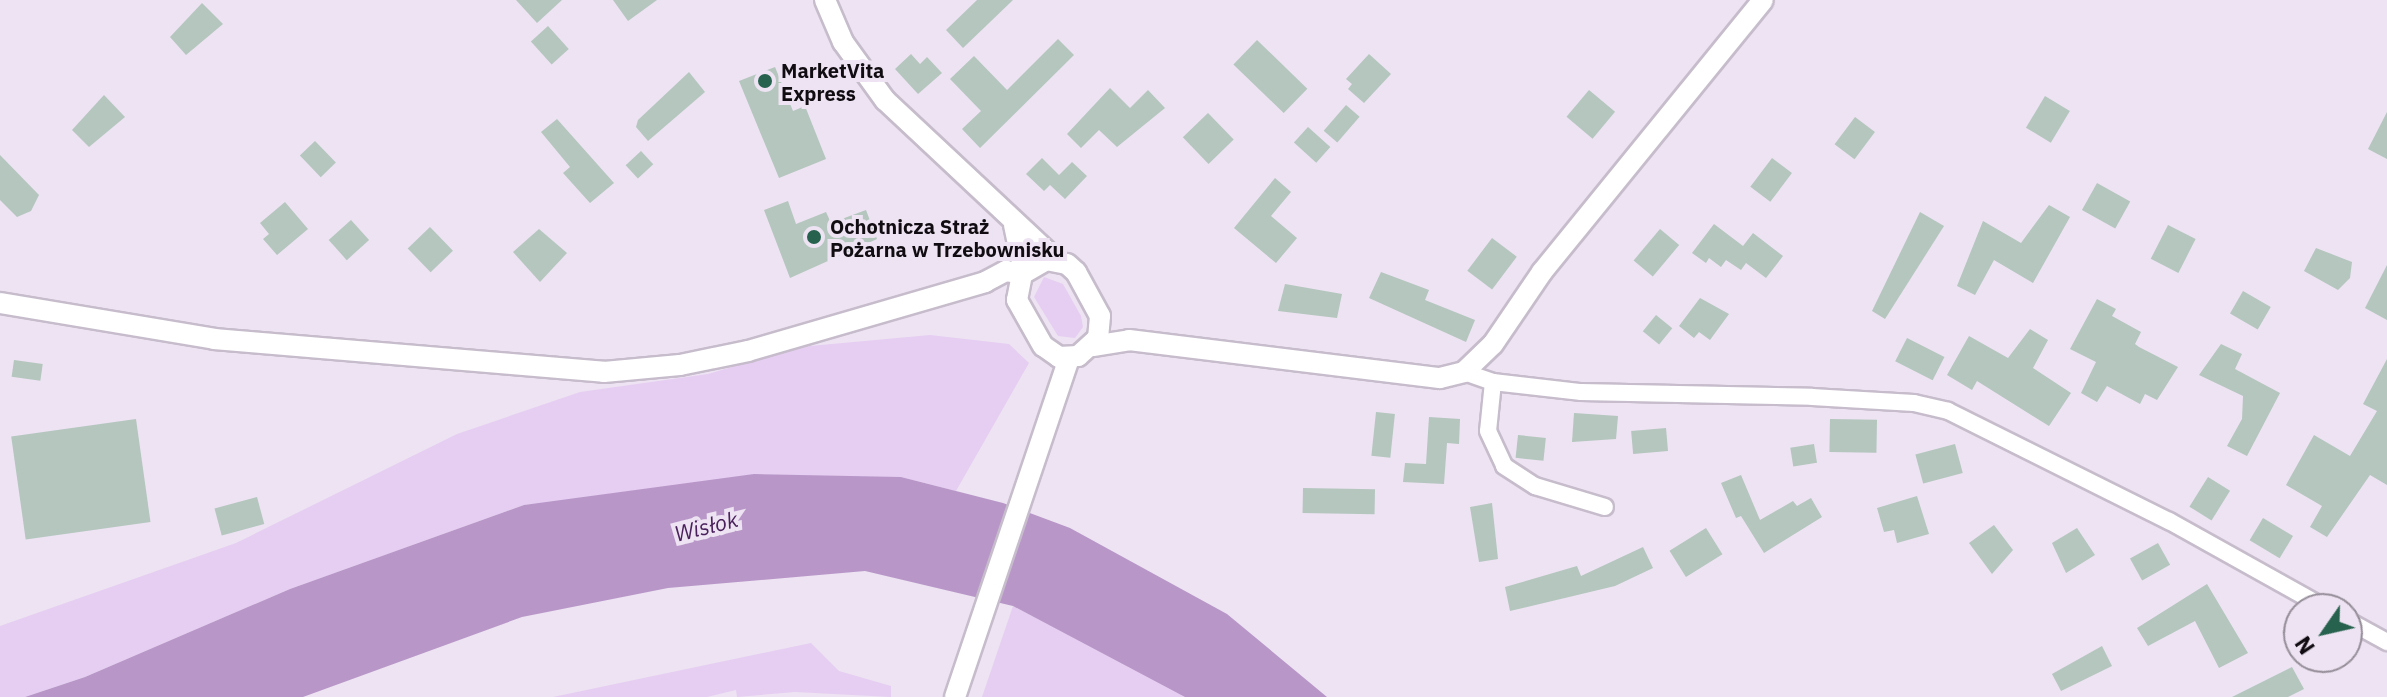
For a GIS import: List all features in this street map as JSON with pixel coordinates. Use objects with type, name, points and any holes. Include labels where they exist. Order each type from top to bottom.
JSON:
[{"type":"street","points":[[825,0],[843,42],[869,81],[1014,225],[1056,260],[1076,272],[1100,316],[1129,340]]},
{"type":"street","points":[[955,697],[1069,358],[1093,346],[1129,340],[1440,378],[1464,372],[1493,344],[1542,272],[1763,0]]},
{"type":"street","points":[[1014,225],[1023,273],[1017,300]]},
{"type":"street","points":[[0,303],[214,339],[604,372],[680,365],[748,351],[985,282],[1006,271],[1023,273],[1039,261],[1056,260]]},
{"type":"street","points":[[985,282],[1017,300],[1043,346],[1069,358]]},
{"type":"street","points":[[1093,346],[1100,316]]},
{"type":"street","points":[[1464,372],[1493,382],[1581,392],[1914,403],[1948,411],[2169,521],[2298,593]]},
{"type":"street","points":[[1493,382],[1488,431],[1504,466],[1535,486],[1605,507]]},
{"type":"street","points":[[2363,629],[2387,642]]},
{"type":"shaded area","points":[[1044,277],[1063,284],[1081,316],[1083,327],[1075,338],[1058,336],[1034,297]]},
{"type":"shaded area","points":[[930,335],[1009,344],[1029,363],[956,491],[901,477],[524,505],[290,589],[85,677],[25,697],[0,697],[0,626],[236,543],[457,434],[580,392],[708,374],[799,347]]},
{"type":"shaded area","points":[[1013,606],[1168,685],[1185,697],[982,697]]},
{"type":"shaded area","points":[[811,643],[839,671],[891,686],[891,697],[795,692],[737,697],[736,690],[707,697],[553,697]]},
{"type":"water","name":"Wisłok","points":[[754,474],[901,477],[1003,503],[1070,528],[1227,614],[1327,697],[1185,697],[1013,606],[865,571],[668,588],[522,617],[303,697],[25,697],[85,677],[290,589],[524,505]]},
{"type":"building","points":[[516,0],[562,0],[537,23]]},
{"type":"building","points":[[613,0],[657,0],[628,21]]},
{"type":"building","points":[[977,0],[1013,0],[963,48],[946,30]]},
{"type":"building","points":[[202,3],[223,24],[186,55],[170,37]]},
{"type":"building","points":[[548,26],[569,49],[552,64],[531,41]]},
{"type":"building","points":[[1058,39],[1074,55],[980,148],[962,129],[981,111],[950,79],[974,56],[1007,90]]},
{"type":"building","points":[[1257,40],[1307,89],[1284,113],[1233,64]]},
{"type":"building","points":[[911,54],[920,64],[927,57],[942,73],[918,94],[895,69]]},
{"type":"building","points":[[1369,54],[1391,74],[1364,103],[1348,89],[1352,84],[1346,79]]},
{"type":"building","points":[[775,67],[793,111],[805,106],[826,159],[779,178],[739,81]]},
{"type":"building","points":[[689,72],[705,92],[648,141],[636,127],[638,120]]},
{"type":"building","points":[[1110,88],[1130,108],[1148,90],[1165,108],[1117,147],[1099,130],[1081,148],[1067,134]]},
{"type":"building","points":[[1589,90],[1615,112],[1593,139],[1567,117]]},
{"type":"building","points":[[104,95],[125,117],[89,147],[72,130]]},
{"type":"building","points":[[2045,96],[2070,111],[2051,143],[2026,128]]},
{"type":"building","points":[[1346,105],[1360,117],[1337,142],[1324,131]]},
{"type":"building","points":[[2387,112],[2387,159],[2368,149]]},
{"type":"building","points":[[1208,113],[1234,140],[1209,164],[1183,137]]},
{"type":"building","points":[[1855,117],[1875,132],[1855,159],[1835,144]]},
{"type":"building","points":[[557,119],[614,183],[590,203],[563,173],[570,167],[541,132]]},
{"type":"building","points":[[1308,127],[1330,147],[1316,163],[1294,143]]},
{"type":"building","points":[[315,141],[336,163],[321,177],[300,156]]},
{"type":"building","points":[[641,151],[653,164],[638,178],[626,165]]},
{"type":"building","points":[[0,155],[39,195],[31,211],[17,217],[0,200]]},
{"type":"building","points":[[1042,158],[1059,175],[1072,162],[1087,176],[1065,199],[1050,185],[1044,191],[1026,174]]},
{"type":"building","points":[[1772,158],[1792,173],[1770,202],[1750,187]]},
{"type":"building","points":[[1275,178],[1291,192],[1271,216],[1297,238],[1276,263],[1234,228]]},
{"type":"building","points":[[2097,183],[2130,201],[2115,229],[2082,210]]},
{"type":"building","points":[[788,201],[796,224],[826,212],[831,223],[866,210],[877,239],[790,278],[764,210]]},
{"type":"building","points":[[285,202],[308,229],[277,255],[263,239],[269,234],[260,223]]},
{"type":"building","points":[[2049,205],[2070,217],[2033,283],[1994,260],[1975,295],[1957,286],[1983,221],[2021,243]]},
{"type":"building","points":[[1920,212],[1944,226],[1885,319],[1872,311]]},
{"type":"building","points":[[351,220],[369,240],[347,260],[329,240]]},
{"type":"building","points":[[1714,224],[1743,246],[1753,233],[1783,256],[1766,278],[1746,263],[1741,270],[1726,260],[1721,267],[1709,258],[1706,263],[1692,253]]},
{"type":"building","points":[[2168,225],[2196,239],[2178,273],[2151,259]]},
{"type":"building","points":[[430,227],[453,251],[431,272],[408,249]]},
{"type":"building","points":[[539,229],[567,253],[540,282],[513,252]]},
{"type":"building","points":[[1660,229],[1679,245],[1653,276],[1634,260]]},
{"type":"building","points":[[1492,238],[1517,257],[1492,289],[1467,271]]},
{"type":"building","points":[[2316,248],[2352,262],[2350,278],[2338,290],[2304,271]]},
{"type":"building","points":[[2387,265],[2387,320],[2365,308]]},
{"type":"building","points":[[1381,272],[1429,290],[1425,300],[1475,320],[1466,342],[1369,298]]},
{"type":"building","points":[[1285,284],[1342,294],[1337,318],[1278,311]]},
{"type":"building","points":[[2243,291],[2271,307],[2258,330],[2230,314]]},
{"type":"building","points":[[1700,298],[1729,314],[1710,340],[1699,332],[1694,338],[1679,326]]},
{"type":"building","points":[[2097,299],[2116,309],[2112,316],[2141,332],[2135,344],[2178,367],[2157,400],[2145,394],[2140,404],[2107,386],[2097,402],[2081,393],[2096,362],[2070,349]]},
{"type":"building","points":[[1656,315],[1672,328],[1659,345],[1643,331]]},
{"type":"building","points":[[2030,329],[2048,340],[2033,368],[2071,393],[2049,426],[1977,381],[1972,390],[1947,375],[1969,336],[2008,358]]},
{"type":"building","points":[[1907,338],[1944,357],[1933,380],[1895,361]]},
{"type":"building","points":[[2221,344],[2242,354],[2235,369],[2280,393],[2247,456],[2227,446],[2242,419],[2243,396],[2199,375]]},
{"type":"building","points":[[2387,359],[2387,485],[2370,475],[2327,537],[2310,527],[2322,506],[2286,485],[2314,435],[2350,456],[2377,411],[2363,404]]},
{"type":"building","points":[[14,360],[43,364],[40,381],[12,377]]},
{"type":"building","points":[[1376,412],[1395,414],[1390,458],[1371,456]]},
{"type":"building","points":[[1574,413],[1618,416],[1616,439],[1572,442]]},
{"type":"building","points":[[1429,417],[1460,419],[1459,444],[1447,443],[1444,484],[1403,482],[1405,463],[1426,464]]},
{"type":"building","points":[[136,419],[150,522],[26,540],[11,437]]},
{"type":"building","points":[[1830,419],[1877,420],[1876,453],[1829,452]]},
{"type":"building","points":[[1666,428],[1668,451],[1633,454],[1631,431]]},
{"type":"building","points":[[1518,435],[1546,438],[1543,461],[1516,458]]},
{"type":"building","points":[[1814,444],[1817,463],[1793,467],[1790,448]]},
{"type":"building","points":[[1955,444],[1963,473],[1923,484],[1915,455]]},
{"type":"building","points":[[1741,475],[1760,520],[1793,501],[1797,506],[1811,498],[1822,517],[1764,553],[1741,516],[1736,518],[1721,483]]},
{"type":"building","points":[[2208,477],[2230,491],[2212,520],[2189,507]]},
{"type":"building","points":[[1303,488],[1375,489],[1375,514],[1303,513]]},
{"type":"building","points":[[1917,496],[1929,534],[1897,543],[1894,530],[1884,532],[1877,508]]},
{"type":"building","points":[[257,497],[264,524],[222,535],[214,508]]},
{"type":"building","points":[[1492,503],[1498,559],[1479,562],[1470,507]]},
{"type":"building","points":[[2263,518],[2293,536],[2280,558],[2250,540]]},
{"type":"building","points":[[1994,525],[2013,550],[1992,574],[1969,543]]},
{"type":"building","points":[[1706,528],[1722,554],[1686,577],[1670,551]]},
{"type":"building","points":[[2077,528],[2095,555],[2066,573],[2052,543]]},
{"type":"building","points":[[2158,543],[2170,565],[2142,580],[2130,559]]},
{"type":"building","points":[[1643,547],[1653,568],[1615,586],[1510,611],[1505,587],[1577,566],[1581,576]]},
{"type":"building","points":[[2207,584],[2248,653],[2219,668],[2195,621],[2148,646],[2137,628]]},
{"type":"building","points":[[2102,646],[2112,666],[2061,691],[2052,674]]},
{"type":"building","points":[[2283,672],[2295,673],[2304,689],[2288,697],[2232,697]]},
{"type":"place","name":"MarketVita Express","points":[[765,81]]},
{"type":"place","name":"Ochotnicza Straż Pożarna w Trzebownisku","points":[[814,237]]}]
